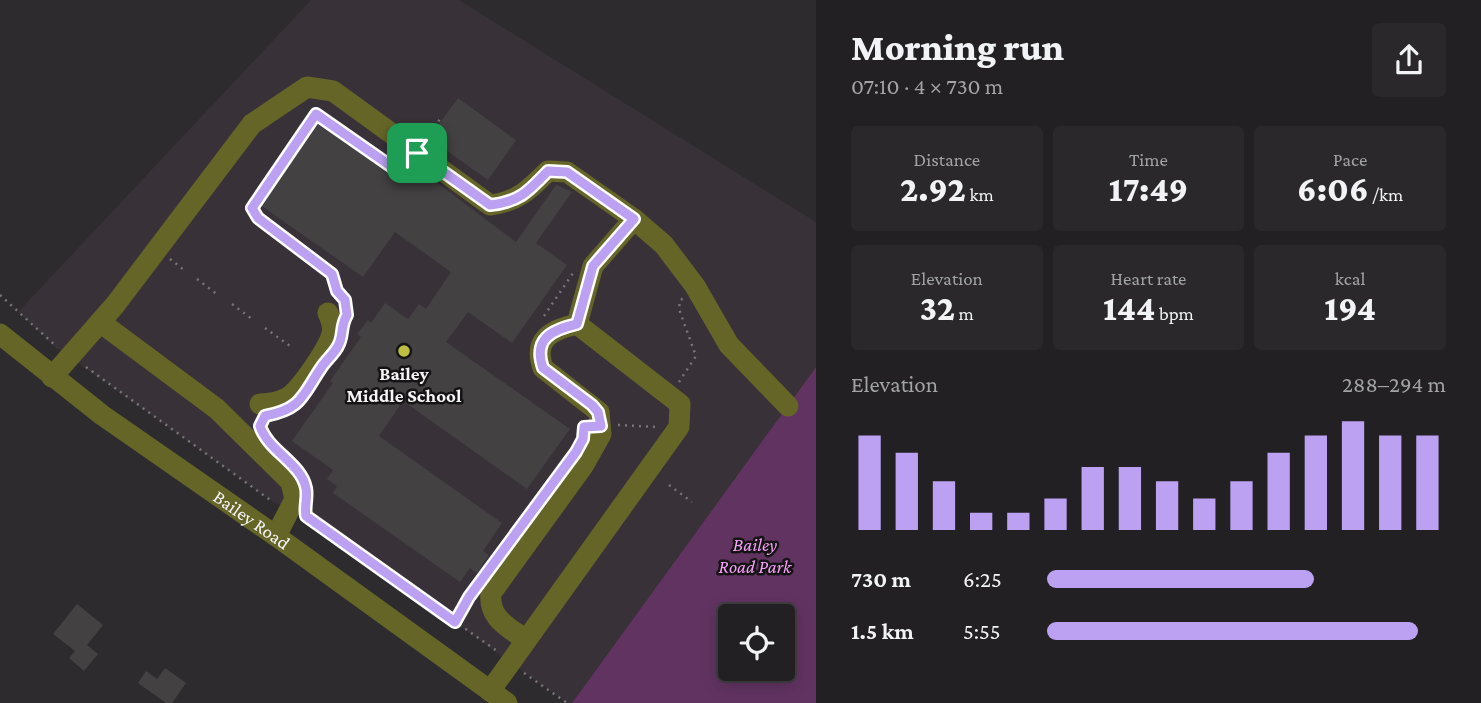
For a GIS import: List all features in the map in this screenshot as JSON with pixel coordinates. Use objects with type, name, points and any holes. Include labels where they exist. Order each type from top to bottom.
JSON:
[{"type":"street","points":[[52,377],[100,322],[252,124],[307,87],[333,91],[490,205],[511,202],[530,190],[548,171],[567,172],[634,219],[664,245],[695,286],[729,345],[788,406]]},
{"type":"street","points":[[577,324],[593,266],[634,219]]},
{"type":"street","points":[[240,430],[257,408],[275,404],[290,396],[301,384],[332,334],[337,314]]},
{"type":"street","points":[[100,322],[217,409],[291,482],[295,499],[276,536]]},
{"type":"street","points":[[527,640],[504,625],[494,613],[490,606],[491,593],[583,466],[601,434],[598,412],[543,368],[539,358],[541,341],[547,335],[577,324]]},
{"type":"street","points":[[499,697],[527,640],[679,427],[680,404],[577,324]]},
{"type":"street","name":"Bailey Road","points":[[0,334],[102,415],[276,536],[499,697]]},
{"type":"path","points":[[337,314],[345,300],[337,291],[332,274],[258,218],[252,208],[254,201],[316,114],[402,174],[440,119]]},
{"type":"path","points":[[163,254],[184,270]]},
{"type":"path","points":[[537,324],[557,300],[571,273],[590,275]]},
{"type":"path","points":[[197,279],[218,295]]},
{"type":"path","points":[[0,295],[54,346]]},
{"type":"path","points":[[232,304],[252,319]]},
{"type":"path","points":[[265,328],[290,346]]},
{"type":"path","points":[[79,362],[273,502],[283,505]]},
{"type":"path","points":[[601,426],[656,427],[663,423]]},
{"type":"path","points":[[669,485],[692,502]]},
{"type":"path","points":[[304,507],[306,516],[496,651]]},
{"type":"path","points":[[455,622],[476,587]]},
{"type":"path","points":[[523,671],[567,703]]},
{"type":"shaded area","points":[[311,0],[459,0],[816,222],[816,367],[572,703],[567,703],[306,516],[273,502],[54,346],[18,312]]},
{"type":"green space","name":"Bailey Road Park","points":[[816,367],[816,703],[572,703]]},
{"type":"building","points":[[458,98],[516,140],[488,180],[429,138]]},
{"type":"building","name":"Bailey Middle School","points":[[316,117],[403,179],[411,168],[428,176],[516,242],[556,185],[572,192],[536,243],[567,265],[512,343],[468,312],[446,342],[570,429],[527,489],[403,401],[379,436],[502,523],[483,551],[489,555],[477,573],[470,568],[460,582],[333,493],[337,486],[327,479],[333,470],[292,441],[333,383],[330,381],[361,337],[357,334],[368,320],[371,323],[385,303],[408,319],[419,304],[426,309],[451,272],[395,232],[363,277],[256,202]]},
{"type":"building","points":[[77,604],[103,625],[87,645],[98,654],[84,671],[69,658],[75,651],[53,634]]},
{"type":"building","points":[[165,668],[186,683],[172,703],[166,703],[138,683],[146,671],[157,679]]},
{"type":"place","name":"Bailey Middle School","points":[[404,351]]},
{"type":"route","points":[[316,114],[402,174],[417,153],[490,205],[511,202],[530,190],[548,171],[567,172],[634,219],[593,266],[577,324],[558,328],[547,335],[541,341],[539,351],[543,368],[592,405],[602,421],[601,426],[584,427],[583,439],[576,452],[469,597],[455,622],[306,516],[306,489],[299,474],[264,438],[260,426],[261,419],[265,416],[281,413],[302,401],[320,369],[339,346],[342,337],[341,324],[347,315],[345,300],[337,291],[332,274],[258,218],[252,208],[254,201],[316,114]]}]
